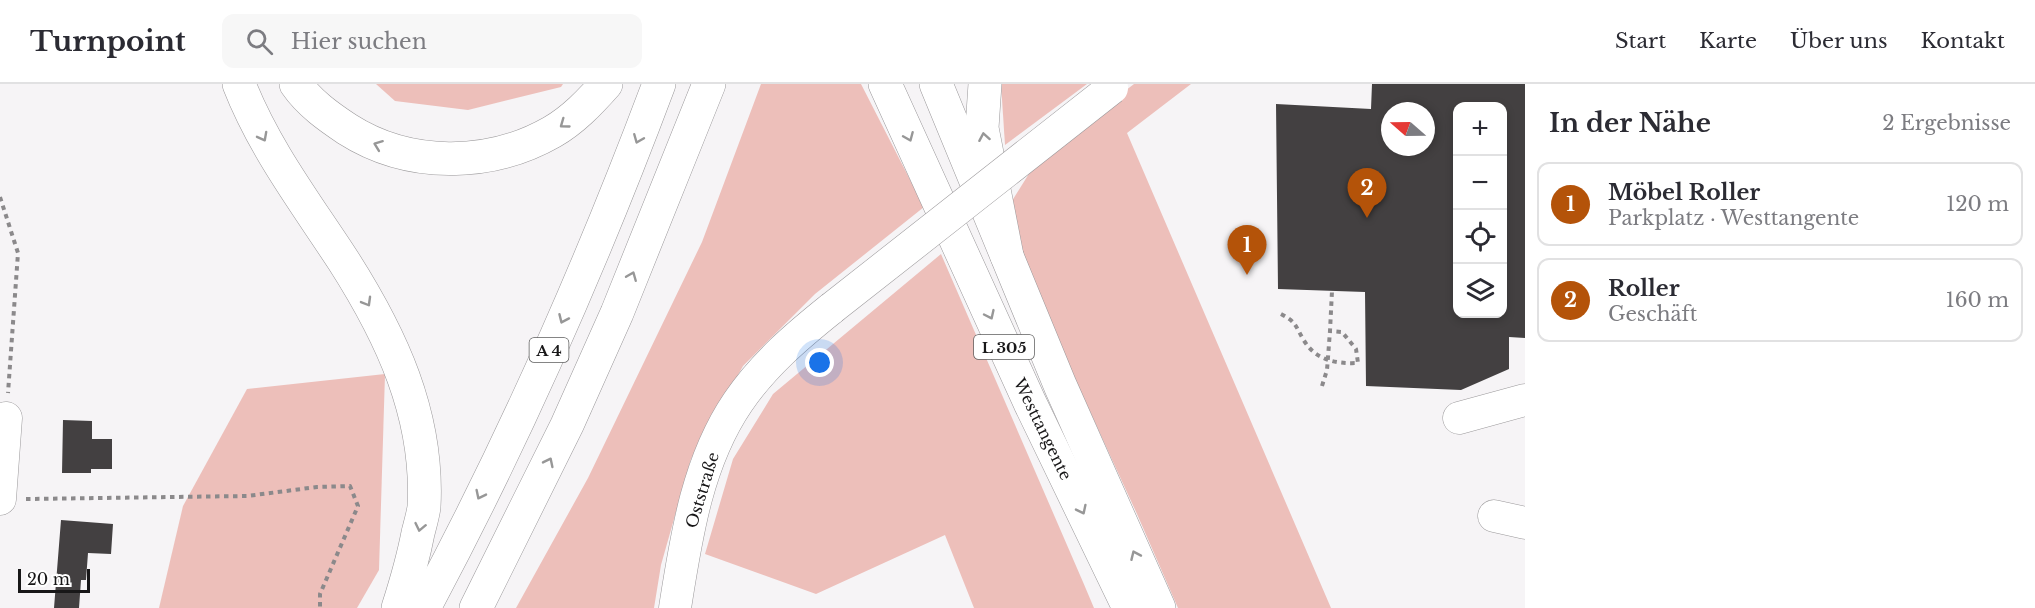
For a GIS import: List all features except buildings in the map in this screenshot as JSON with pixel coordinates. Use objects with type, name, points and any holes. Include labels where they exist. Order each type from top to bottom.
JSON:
[{"type":"main road","points":[[239,84],[248,109],[275,158],[344,262],[372,309],[399,365],[416,413],[424,461],[424,509],[410,572],[398,608]]},
{"type":"main road","points":[[296,84],[327,116],[361,138],[398,152],[437,159],[477,158],[516,149],[552,132],[585,108],[606,84]]},
{"type":"main road","name":"A 4","points":[[424,608],[523,408],[570,305],[659,84]]},
{"type":"main road","name":"A 4","points":[[476,608],[567,425],[608,334],[709,84]]},
{"type":"main road","name":"Westtangente","points":[[885,84],[1030,403],[1129,608]]},
{"type":"main road","name":"Westtangente","points":[[936,84],[1060,385],[1159,608]]},
{"type":"main road","points":[[985,84],[982,128],[1007,256]]},
{"type":"street","name":"Oststraße","points":[[675,608],[692,517],[705,470],[719,436],[738,402],[762,373],[791,341],[1114,86]]},
{"type":"street","points":[[1459,418],[1525,400]]},
{"type":"street","points":[[6,418],[12,499]]},
{"type":"street","points":[[1494,516],[1525,523]]},
{"type":"path","points":[[0,197],[18,253],[6,418]]},
{"type":"path","points":[[1322,386],[1327,370],[1332,291]]},
{"type":"path","points":[[1281,314],[1295,322],[1304,341],[1318,357],[1341,363],[1358,363],[1356,349],[1342,332],[1330,331]]},
{"type":"path","points":[[12,499],[248,496],[317,487],[350,486],[358,507],[320,594],[320,608]]},
{"type":"shaded area","points":[[376,84],[563,84],[561,87],[468,110],[395,101]]},
{"type":"shaded area","points":[[761,84],[861,84],[924,207],[815,294],[743,366],[691,459],[661,565],[654,608],[516,608],[588,478],[702,242]]},
{"type":"shaded area","points":[[1001,84],[1087,84],[1005,145]]},
{"type":"shaded area","points":[[1134,84],[1191,84],[1127,133],[1331,608],[1178,608],[1064,355],[1023,255],[1010,204],[1040,156]]},
{"type":"shaded area","points":[[941,254],[1094,608],[974,608],[945,535],[816,594],[705,554],[733,459],[773,394]]},
{"type":"shaded area","points":[[385,374],[379,570],[357,608],[159,608],[183,506],[247,389]]},
{"type":"place","name":"Roller","points":[[1367,218]]},
{"type":"place","name":"Möbel Roller","points":[[1247,275]]}]
